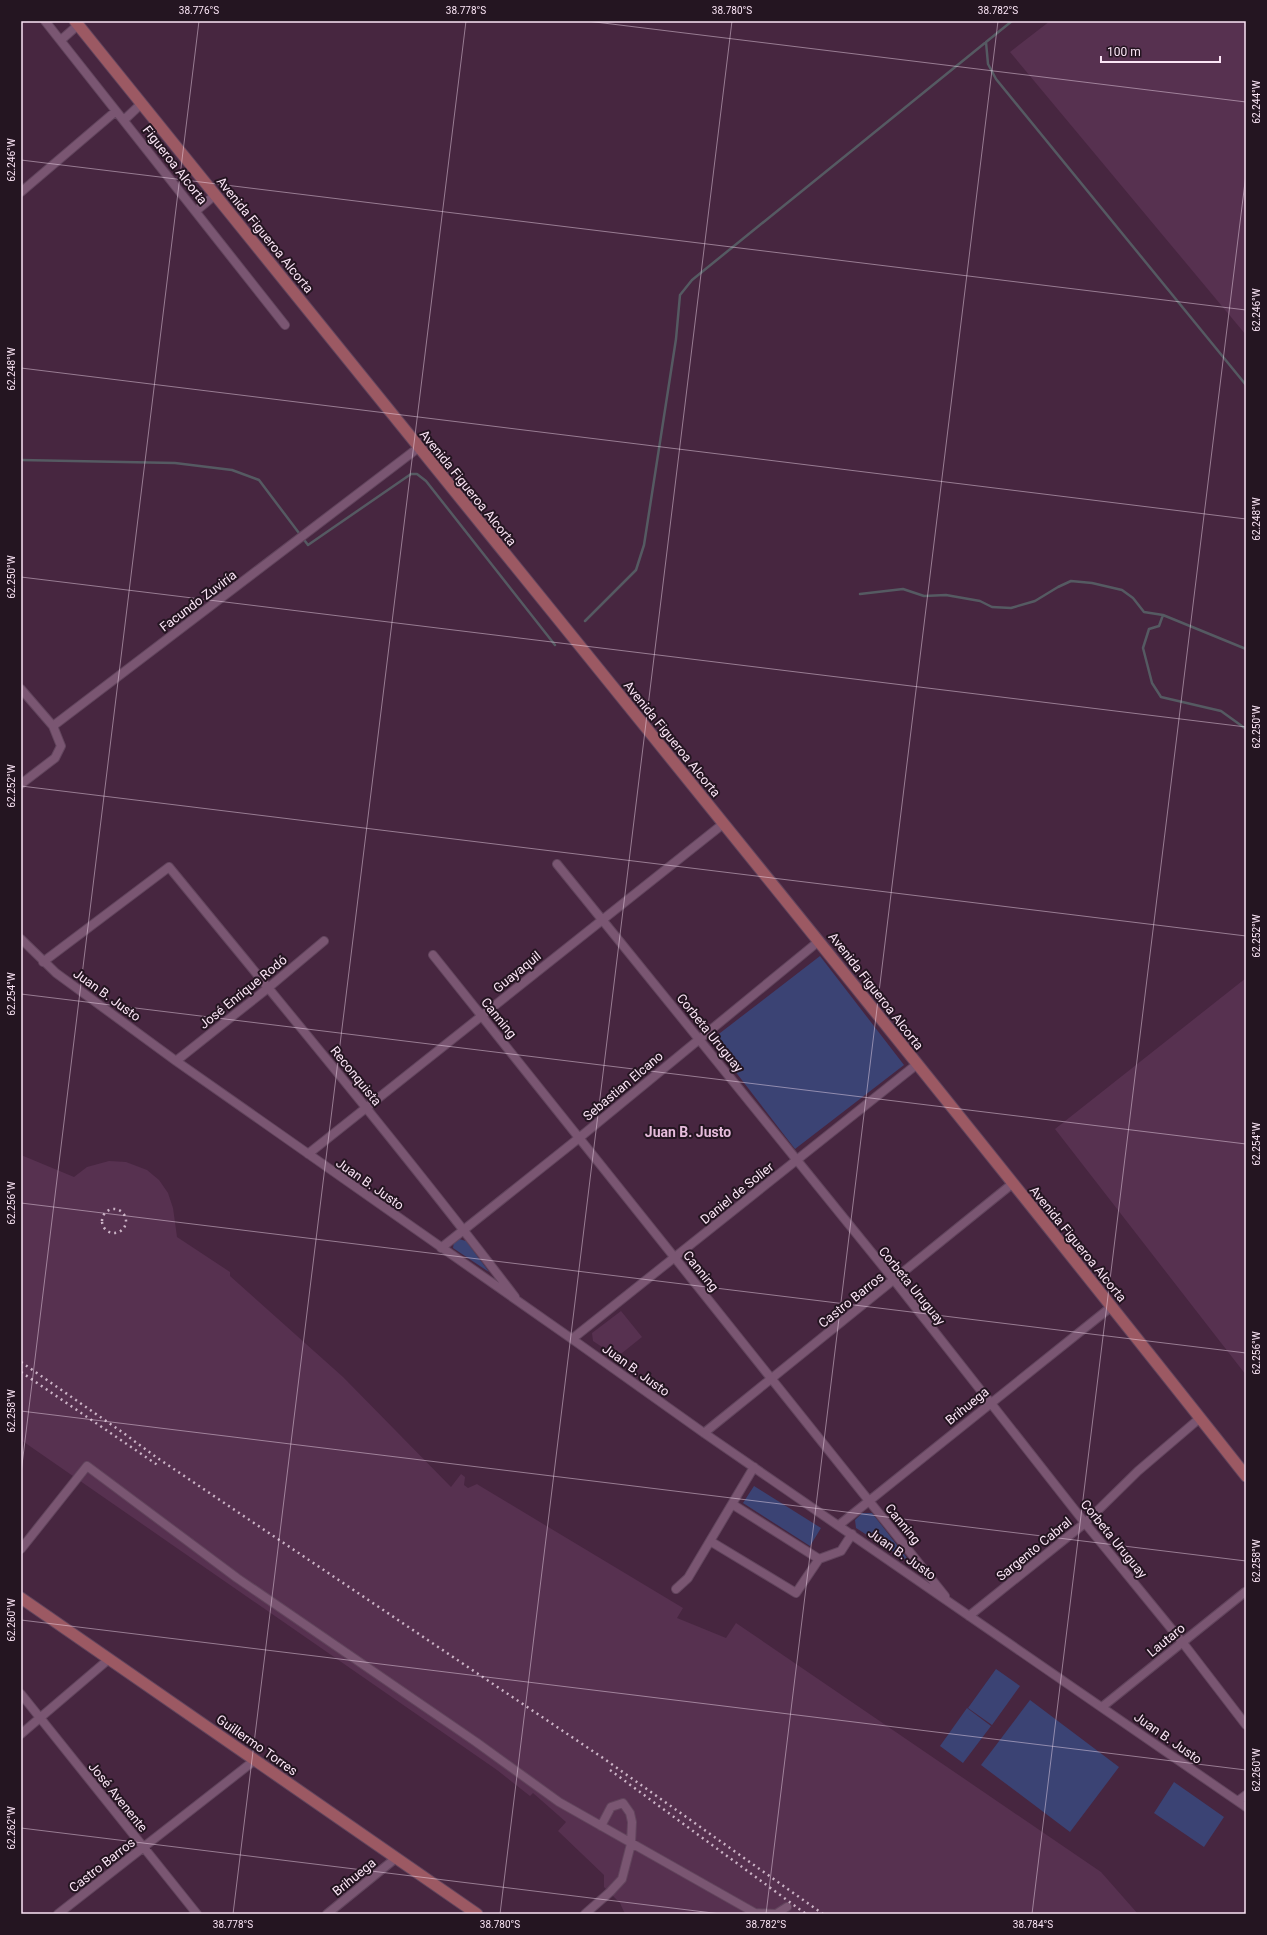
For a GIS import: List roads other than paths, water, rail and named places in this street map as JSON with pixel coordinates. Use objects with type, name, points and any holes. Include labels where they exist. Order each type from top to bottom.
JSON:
[{"type":"main road","name":"Avenida Figueroa Alcorta","points":[[77,23],[418,448],[819,941],[916,1065],[1246,1476]]},
{"type":"main road","name":"Guillermo Torres","points":[[21,1598],[477,1914]]},
{"type":"street","name":"Figueroa Alcorta","points":[[45,21],[285,325]]},
{"type":"street","points":[[61,40],[77,23]]},
{"type":"street","points":[[124,120],[141,104]]},
{"type":"street","points":[[23,187],[116,111]]},
{"type":"street","points":[[196,211],[215,195]]},
{"type":"street","name":"Facundo Zuviría","points":[[53,726],[418,448]]},
{"type":"street","points":[[21,690],[53,726],[60,746],[55,758],[21,784]]},
{"type":"street","name":"Guayaquil","points":[[308,1154],[723,824]]},
{"type":"street","name":"Corbeta Uruguay","points":[[557,864],[699,1038],[795,1161],[894,1280],[990,1404],[1183,1643],[1246,1725]]},
{"type":"street","name":"Reconquista","points":[[44,962],[169,867],[366,1107],[520,1303]]},
{"type":"street","name":"Juan B. Justo","points":[[21,940],[44,962],[176,1061],[440,1248],[572,1339],[704,1433],[1246,1807]]},
{"type":"street","name":"José Enrique Rodó","points":[[176,1061],[268,988],[324,941]]},
{"type":"street","name":"Sebastian Elcano","points":[[440,1248],[579,1138],[819,941]]},
{"type":"street","name":"Canning","points":[[433,955],[950,1603]]},
{"type":"street","name":"Daniel de Solier","points":[[572,1339],[916,1065]]},
{"type":"street","name":"Castro Barros","points":[[704,1433],[1012,1184]]},
{"type":"street","name":"Brihuega","points":[[839,1525],[1111,1307]]},
{"type":"street","name":"Sargento Cabral","points":[[969,1616],[1085,1523],[1138,1471],[1200,1418]]},
{"type":"street","points":[[21,1549],[87,1466],[237,1578],[476,1742],[559,1802],[631,1844],[756,1913],[776,1914],[787,1907]]},
{"type":"street","points":[[676,1589],[688,1578],[754,1467]]},
{"type":"street","points":[[732,1504],[819,1559]]},
{"type":"street","points":[[710,1541],[796,1593],[819,1559],[841,1551],[852,1534]]},
{"type":"street","name":"Lautaro","points":[[1102,1707],[1245,1592]]},
{"type":"street","points":[[21,1734],[109,1659]]},
{"type":"street","name":"José Avenente","points":[[21,1694],[197,1914]]},
{"type":"street","name":"Castro Barros","points":[[58,1914],[255,1760]]},
{"type":"street","points":[[1238,1801],[1246,1795]]},
{"type":"street","points":[[585,1914],[622,1879],[631,1844],[630,1812],[623,1803],[612,1807],[601,1826]]},
{"type":"street","name":"Brihuega","points":[[327,1914],[396,1858]]},
{"type":"waterway","points":[[585,621],[636,570],[644,545],[676,339],[680,295],[692,280],[1012,21]]},
{"type":"waterway","points":[[986,42],[988,64],[996,79],[1246,385]]},
{"type":"waterway","points":[[21,460],[175,463],[232,470],[259,480],[308,545],[411,474],[417,474],[426,481],[555,645]]},
{"type":"waterway","points":[[860,594],[903,589],[924,596],[946,595],[980,601],[992,607],[1011,608],[1035,601],[1071,581],[1092,583],[1122,590],[1133,598],[1144,612],[1163,615]]},
{"type":"waterway","points":[[1246,649],[1163,615],[1159,626],[1149,629],[1143,648],[1152,683],[1161,697],[1221,711],[1246,729]]},
{"type":"railway","points":[[114,1209],[123,1212],[126,1221],[123,1230],[114,1233],[105,1230],[102,1221],[105,1212],[114,1209]]},
{"type":"railway","points":[[21,1362],[156,1457],[603,1758],[823,1914]]},
{"type":"railway","points":[[21,1372],[159,1466]]},
{"type":"railway","points":[[610,1770],[806,1914]]},
{"type":"district","name":"Juan B. Justo","points":[[688,1132]]}]
